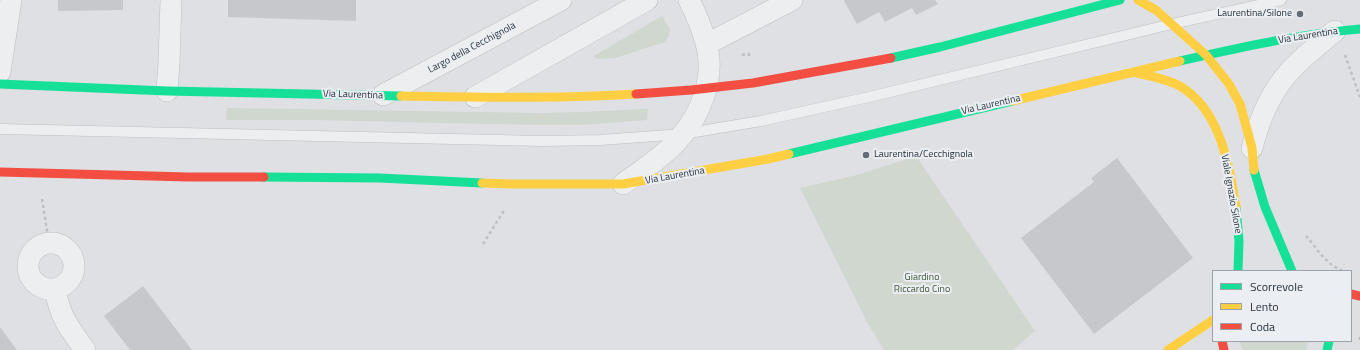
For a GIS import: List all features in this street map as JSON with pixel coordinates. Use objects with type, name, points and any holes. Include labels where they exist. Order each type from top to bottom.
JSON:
[{"type":"main road","name":"Via Laurentina","points":[[0,84],[167,91],[264,92],[383,96],[605,96],[753,83],[820,72],[940,47],[1120,0]]},
{"type":"main road","points":[[1138,0],[1156,10],[1206,55],[1225,78],[1240,104],[1252,148],[1256,179],[1265,207],[1292,270]]},
{"type":"main road","name":"Via Laurentina","points":[[0,172],[188,177],[380,178],[512,184],[623,184],[768,159],[1206,55],[1335,31],[1360,29]]},
{"type":"main road","name":"Viale Ignazio Silone","points":[[1132,72],[1175,83],[1200,104],[1215,126],[1225,154],[1236,208],[1239,237],[1238,270]]},
{"type":"main road","points":[[1168,350],[1212,321]]},
{"type":"street","points":[[0,72],[4,25],[11,0]]},
{"type":"street","points":[[167,91],[171,0]]},
{"type":"street","name":"Largo della Cecchignola","points":[[383,96],[561,0]]},
{"type":"street","points":[[475,97],[647,0]]},
{"type":"street","points":[[689,0],[707,44],[708,64],[706,88]]},
{"type":"street","points":[[707,44],[792,0]]},
{"type":"street","points":[[1252,148],[1262,116],[1284,78],[1307,54],[1335,31]]},
{"type":"street","name":"Via Laurentina","points":[[623,184],[670,147],[683,134],[702,103],[706,88]]},
{"type":"street","points":[[49,243],[64,247],[73,259],[74,267],[68,282],[55,290],[40,287],[34,283],[28,269],[28,262],[31,254],[42,245],[49,243]]},
{"type":"street","points":[[55,290],[61,314],[71,332],[85,350]]},
{"type":"lane","points":[[0,129],[542,141],[600,140],[683,134],[761,121],[848,102],[1172,24],[1281,0]]},
{"type":"path","points":[[1335,31],[1360,97]]},
{"type":"path","points":[[738,55],[749,54],[750,63]]},
{"type":"path","points":[[42,199],[49,243]]},
{"type":"path","points":[[483,244],[505,209]]},
{"type":"path","points":[[1306,236],[1330,264],[1341,270]]},
{"type":"path","points":[[1360,337],[1360,342]]},
{"type":"green space","points":[[662,16],[670,29],[669,36],[665,42],[615,58],[597,59],[594,56]]},
{"type":"green space","points":[[227,108],[541,113],[648,109],[647,120],[581,125],[540,125],[311,120],[226,120]]},
{"type":"green space","name":"Giardino Riccardo Cino","points":[[916,156],[1035,331],[1013,350],[884,350],[867,322],[800,188],[857,175]]},
{"type":"green space","points":[[1239,342],[1309,342],[1306,350],[1243,350]]},
{"type":"building","points":[[58,0],[123,0],[123,10],[58,11]]},
{"type":"building","points":[[228,0],[356,0],[356,21],[228,17]]},
{"type":"building","points":[[935,0],[938,4],[916,15],[912,8],[885,22],[879,12],[857,24],[844,1]]},
{"type":"building","points":[[1117,158],[1193,258],[1094,334],[1021,238],[1094,182],[1091,178]]},
{"type":"building","points":[[143,286],[192,350],[130,350],[104,316]]},
{"type":"building","points":[[0,327],[17,350],[0,350]]},
{"type":"traffic: fast","points":[[891,58],[940,47],[1120,0]]},
{"type":"traffic: fast","points":[[1180,61],[1247,46],[1314,34],[1360,29]]},
{"type":"traffic: fast","points":[[0,84],[167,91],[401,96]]},
{"type":"traffic: fast","points":[[789,154],[1012,101]]},
{"type":"traffic: fast","points":[[1254,170],[1265,207],[1292,270]]},
{"type":"traffic: fast","points":[[264,177],[380,178],[482,183]]},
{"type":"traffic: fast","points":[[1236,207],[1239,241],[1238,270]]},
{"type":"traffic: fast","points":[[1327,350],[1329,342]]},
{"type":"traffic: slow","points":[[1138,0],[1156,10],[1206,55],[1229,84],[1240,104],[1252,148],[1254,170]]},
{"type":"traffic: slow","points":[[1012,101],[1180,61]]},
{"type":"traffic: slow","points":[[1137,73],[1163,79],[1178,85],[1192,95],[1204,108],[1213,122],[1226,156],[1236,207]]},
{"type":"traffic: slow","points":[[401,96],[548,97],[636,94]]},
{"type":"traffic: slow","points":[[482,183],[623,184],[789,154]]},
{"type":"traffic: slow","points":[[1168,350],[1212,321]]},
{"type":"traffic: jam","points":[[636,94],[753,83],[891,58]]},
{"type":"traffic: jam","points":[[0,172],[188,177],[264,177]]},
{"type":"traffic: jam","points":[[1352,294],[1360,296]]},
{"type":"traffic: jam","points":[[1222,342],[1224,350]]},
{"type":"place","name":"Laurentina/Silone","points":[[1300,14]]},
{"type":"place","name":"Laurentina/Cecchignola","points":[[866,155]]}]
